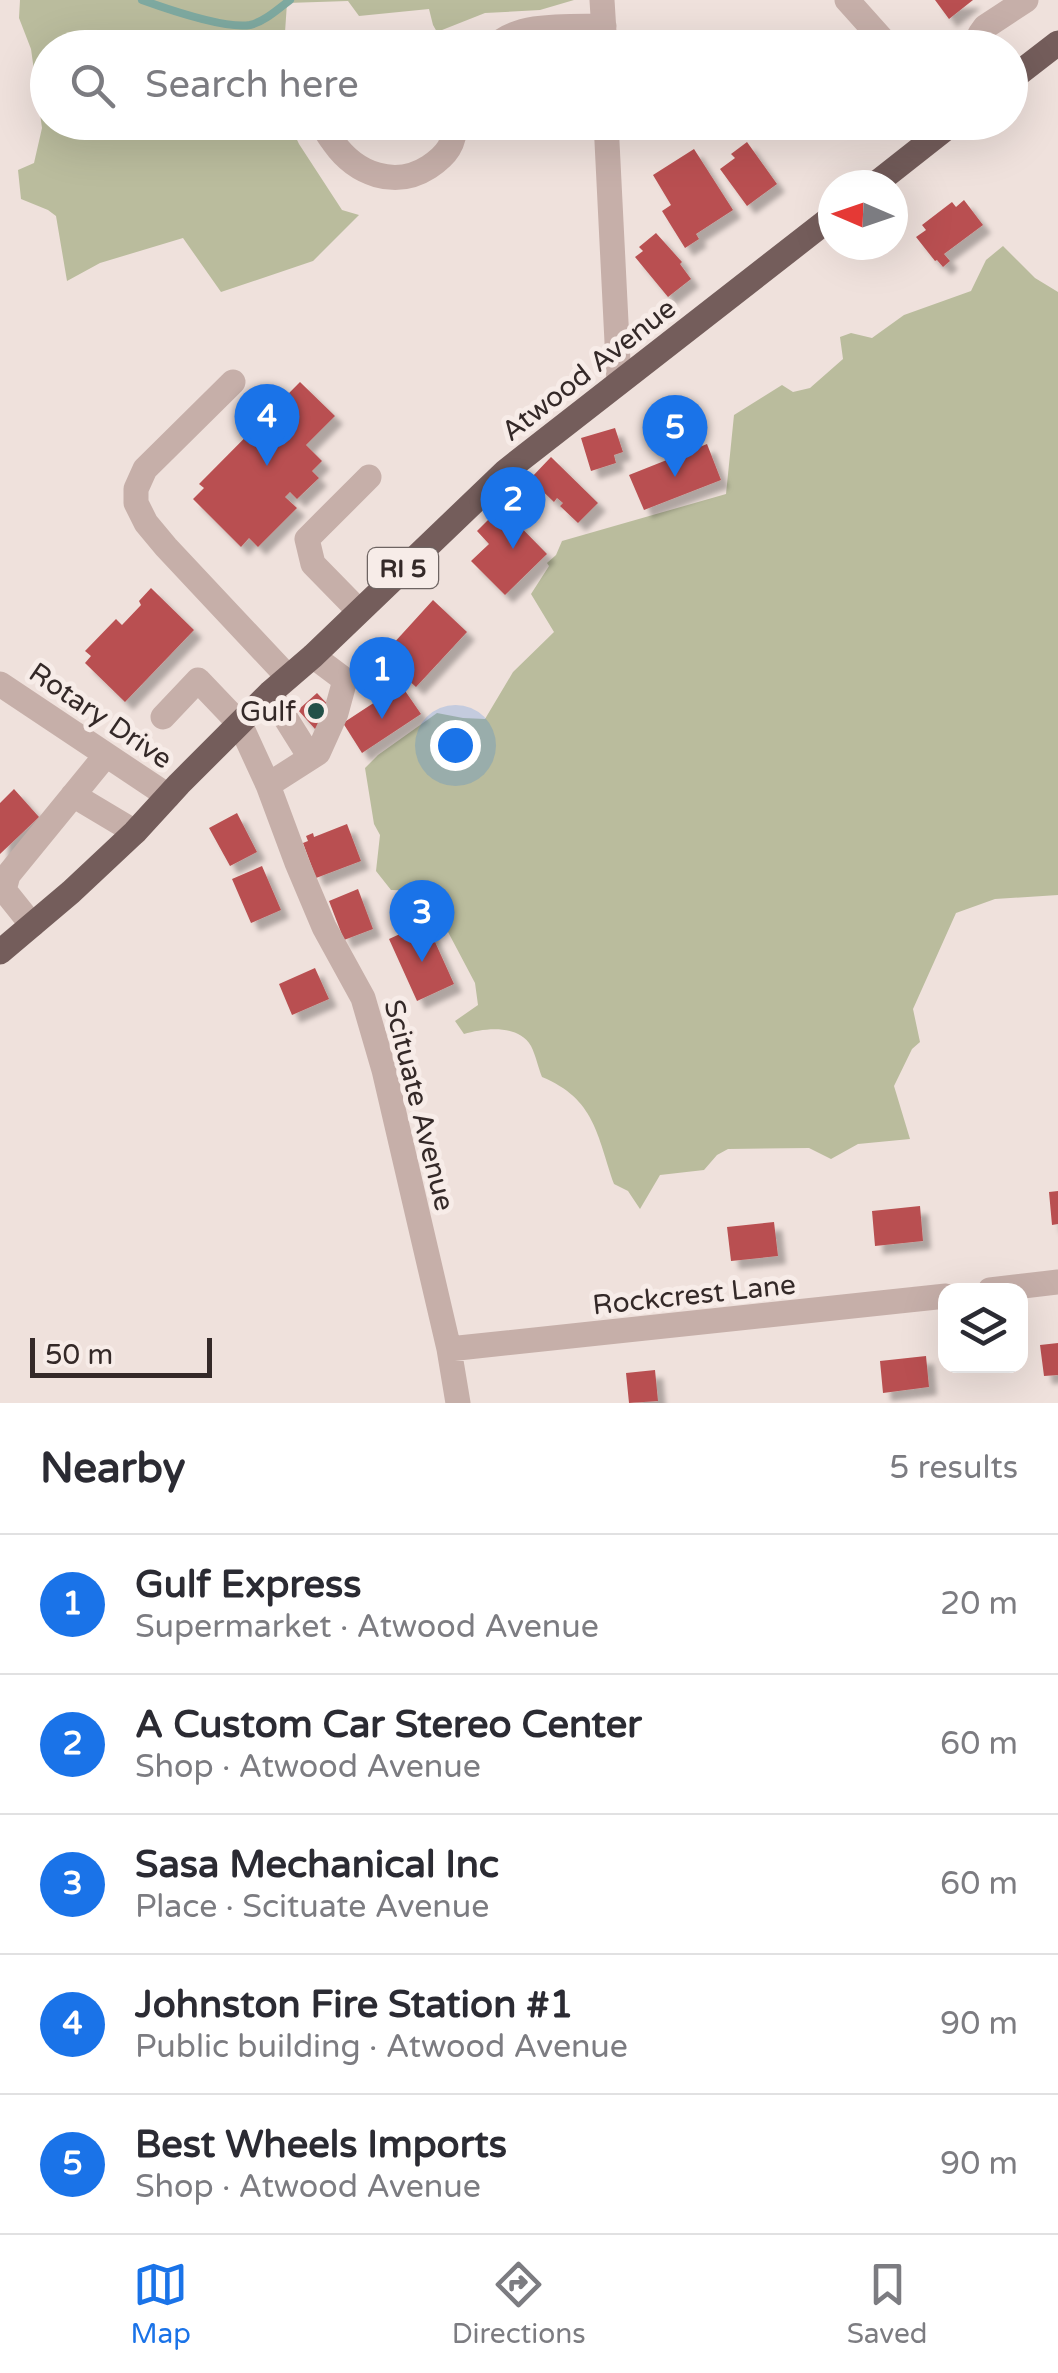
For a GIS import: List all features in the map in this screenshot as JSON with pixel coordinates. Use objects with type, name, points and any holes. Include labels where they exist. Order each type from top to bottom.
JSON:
[{"type":"main road","points":[[1028,67],[1058,44]]},
{"type":"main road","points":[[893,170],[931,140]]},
{"type":"main road","name":"Atwood Avenue","points":[[0,952],[134,832],[279,685],[506,471],[818,228]]},
{"type":"street","points":[[848,0],[874,30]]},
{"type":"street","points":[[983,30],[1026,0]]},
{"type":"street","points":[[527,30],[603,24]]},
{"type":"street","points":[[332,140],[346,160],[374,174],[398,178],[419,174],[446,156],[454,140]]},
{"type":"street","points":[[607,140],[619,382]]},
{"type":"street","points":[[233,382],[145,468],[136,489],[136,503],[146,522],[279,685],[310,758]]},
{"type":"street","points":[[358,610],[313,564],[308,539],[370,477]]},
{"type":"street","points":[[268,785],[318,753],[336,713],[345,680],[313,656]]},
{"type":"street","name":"Scituate Avenue","points":[[162,717],[198,680],[240,724],[324,926],[364,998],[449,1349],[458,1403]]},
{"type":"street","name":"Rotary Drive","points":[[0,684],[168,796]]},
{"type":"street","points":[[32,924],[4,890],[8,875],[106,755]]},
{"type":"street","points":[[73,795],[134,832]]},
{"type":"street","points":[[1028,1286],[1058,1282]]},
{"type":"street","name":"Rockcrest Lane","points":[[449,1349],[938,1297]]},
{"type":"green space","points":[[20,0],[574,0],[540,10],[485,13],[442,30],[436,30],[429,9],[359,16],[348,1],[287,3],[285,30],[30,30],[30,46],[19,18]]},
{"type":"green space","points":[[39,140],[297,140],[342,210],[359,215],[313,261],[221,292],[183,238],[100,263],[67,281],[56,216],[21,199],[18,170],[34,163]]},
{"type":"green space","points":[[1003,246],[1035,278],[1058,292],[1058,895],[995,899],[956,913],[913,1009],[920,1042],[912,1049],[894,1086],[910,1139],[858,1144],[831,1159],[809,1148],[728,1149],[704,1170],[660,1175],[640,1209],[628,1191],[614,1184],[598,1134],[584,1108],[560,1086],[542,1077],[525,1039],[500,1030],[464,1034],[455,1021],[478,1005],[475,983],[429,896],[422,891],[391,890],[376,871],[380,835],[374,824],[365,768],[437,713],[485,719],[513,672],[554,632],[531,594],[562,541],[726,494],[734,415],[782,385],[793,392],[810,388],[843,359],[840,337],[851,333],[872,338],[904,315],[971,291],[986,260]]},
{"type":"building","points":[[935,0],[973,0],[949,19]]},
{"type":"building","points":[[747,142],[777,184],[747,206],[720,169]]},
{"type":"building","points":[[694,149],[733,210],[696,234],[699,239],[685,248],[662,211],[671,205],[653,175]]},
{"type":"building","points":[[964,200],[983,225],[944,254],[950,261],[943,267],[916,237],[926,230],[922,225],[952,202],[956,207]]},
{"type":"building","points":[[656,233],[682,262],[691,279],[668,297],[635,257],[643,251],[639,247]]},
{"type":"building","points":[[300,382],[335,416],[306,445],[322,461],[312,471],[319,478],[297,499],[290,492],[285,497],[297,508],[258,547],[249,538],[241,547],[193,499],[204,488],[199,484]]},
{"type":"building","points":[[615,428],[623,452],[614,455],[616,463],[591,471],[581,438]]},
{"type":"building","points":[[707,444],[721,480],[644,510],[629,475]]},
{"type":"building","points":[[551,457],[598,503],[578,523],[560,506],[563,503],[557,498],[554,502],[530,479]]},
{"type":"building","points":[[501,507],[547,554],[505,595],[471,561],[489,544],[477,531]]},
{"type":"building","points":[[151,588],[194,630],[125,702],[85,663],[91,656],[85,651],[116,619],[122,625]]},
{"type":"building","points":[[433,600],[467,632],[416,687],[382,656]]},
{"type":"building","points":[[401,685],[421,714],[362,753],[343,723]]},
{"type":"building","name":"Gulf","points":[[317,693],[334,711],[315,729],[298,710]]},
{"type":"building","points":[[14,789],[39,817],[0,854],[0,803]]},
{"type":"building","points":[[237,813],[257,852],[230,866],[209,828]]},
{"type":"building","points":[[347,824],[361,861],[316,878],[303,843],[308,841],[306,836],[313,833],[314,837]]},
{"type":"building","points":[[262,866],[281,910],[251,923],[232,879]]},
{"type":"building","points":[[358,889],[373,929],[344,940],[329,901]]},
{"type":"building","points":[[426,922],[454,984],[417,1001],[389,939]]},
{"type":"building","points":[[315,968],[329,999],[292,1015],[279,984]]},
{"type":"building","points":[[1058,1191],[1058,1224],[1052,1225],[1049,1192]]},
{"type":"building","points":[[920,1206],[923,1241],[875,1246],[872,1211]]},
{"type":"building","points":[[774,1222],[778,1256],[731,1261],[727,1227]]},
{"type":"building","points":[[1058,1343],[1058,1375],[1044,1376],[1040,1345]]},
{"type":"building","points":[[926,1356],[929,1387],[883,1393],[880,1361]]},
{"type":"building","points":[[655,1370],[658,1401],[629,1403],[626,1373]]},
{"type":"waterway","points":[[142,0],[239,25],[260,21],[290,0]]},
{"type":"place","name":"Johnston Fire Station #1","points":[[267,466]]},
{"type":"place","name":"Best Wheels Imports","points":[[675,477]]},
{"type":"place","name":"A Custom Car Stereo Center","points":[[513,549]]},
{"type":"place","name":"Gulf","points":[[316,711]]},
{"type":"place","name":"Gulf Express","points":[[382,719]]},
{"type":"place","name":"Sasa Mechanical Inc","points":[[422,962]]}]
